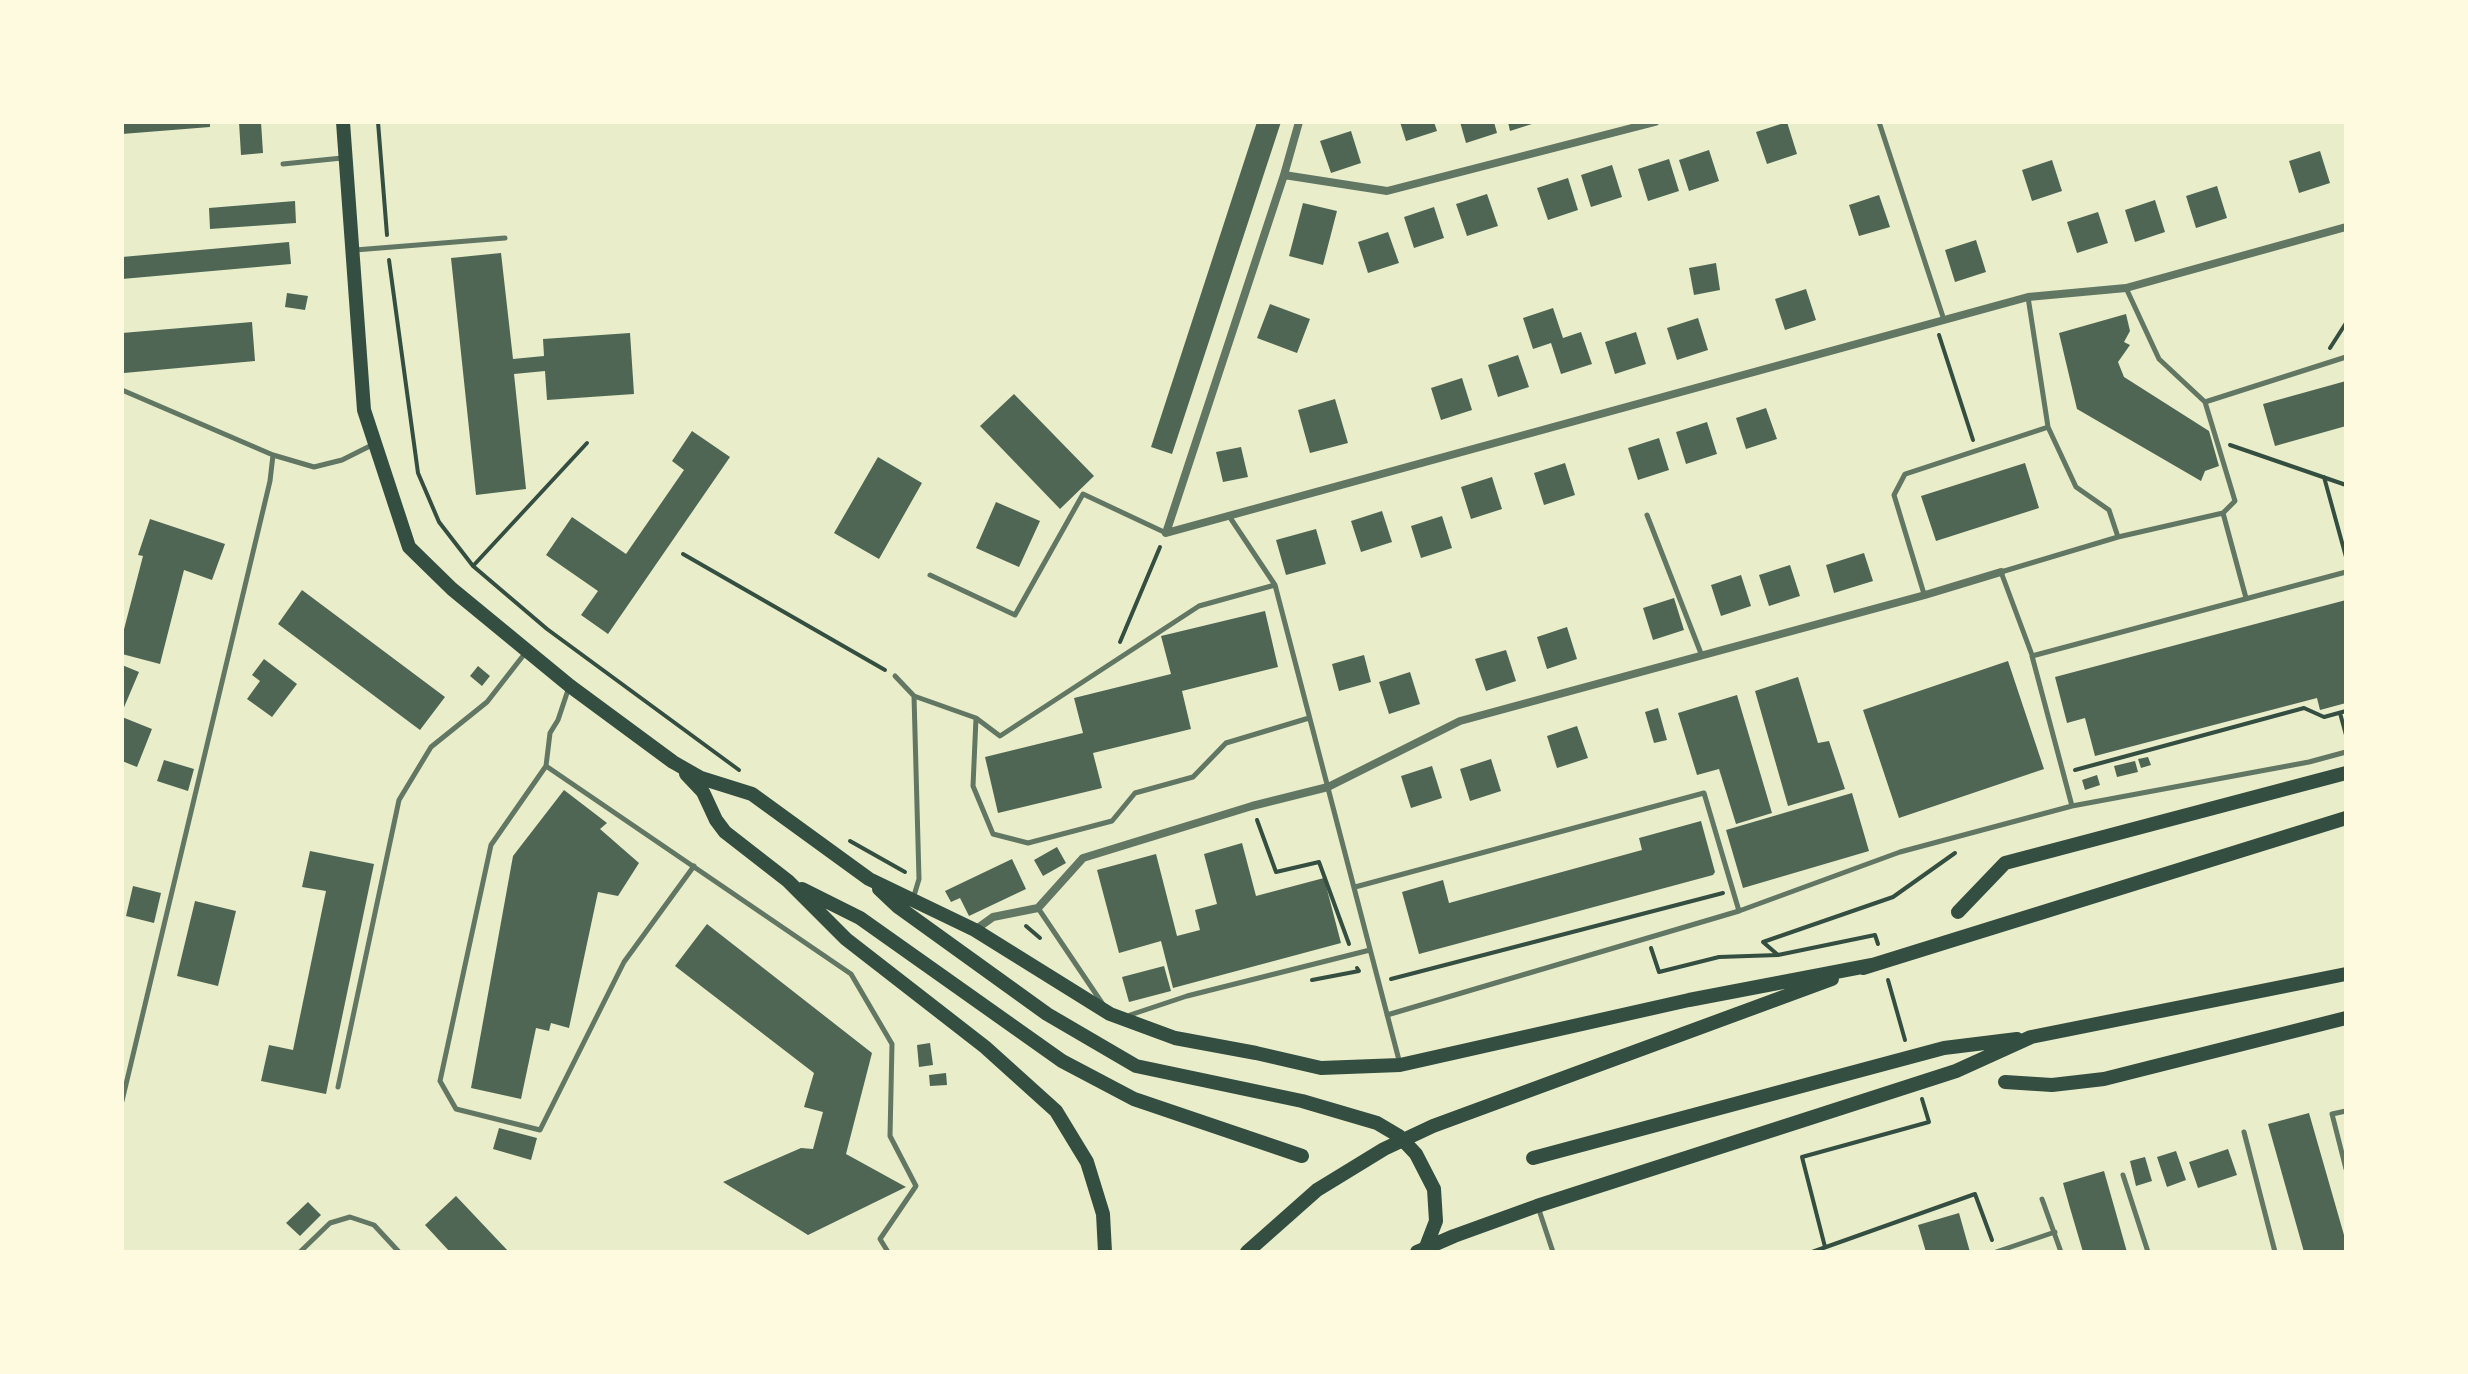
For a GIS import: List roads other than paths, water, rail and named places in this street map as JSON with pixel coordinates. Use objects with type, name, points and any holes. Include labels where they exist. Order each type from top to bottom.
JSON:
[{"type":"main road","points":[[343,122],[364,410],[409,547],[452,589],[527,651],[673,762],[701,778],[752,794],[869,879],[897,906],[1047,1014],[1136,1066],[1302,1101],[1377,1123],[1399,1136],[1416,1154],[1434,1189],[1436,1221],[1424,1252]]},
{"type":"main road","points":[[673,762],[703,792],[725,832],[788,881],[846,939],[985,1047],[1056,1111],[1087,1162],[1103,1214],[1105,1252]]},
{"type":"main road","points":[[1958,912],[2005,863],[2346,773]]},
{"type":"main road","points":[[1247,1252],[1317,1190],[1384,1149],[1421,1131],[1872,965],[2346,818]]},
{"type":"main road","points":[[869,879],[975,930],[1110,1014],[1175,1038],[1321,1068],[1400,1065],[1689,1000],[1872,965]]},
{"type":"main road","points":[[788,881],[860,918],[1062,1061],[1134,1099],[1302,1156]]},
{"type":"main road","points":[[1533,1158],[1944,1048],[2031,1037],[2346,974]]},
{"type":"main road","points":[[2005,1082],[2052,1085],[2104,1079],[2346,1018]]},
{"type":"main road","points":[[1417,1252],[1537,1206],[1956,1071],[2031,1037]]},
{"type":"street","points":[[1166,533],[1299,122]]},
{"type":"street","points":[[1284,175],[1387,191],[1655,122]]},
{"type":"street","points":[[1166,533],[2028,297],[2126,288],[2346,227]]},
{"type":"street","points":[[975,930],[993,917],[1038,908],[1083,858],[1252,806],[1328,787],[1460,721],[2001,572]]},
{"type":"lane","points":[[1879,122],[1939,321]]},
{"type":"lane","points":[[283,164],[346,157]]},
{"type":"lane","points":[[352,250],[505,238]]},
{"type":"lane","points":[[2072,806],[2032,656],[2001,572],[2118,537],[2223,513],[2235,501],[2205,402],[2159,359],[2126,288]]},
{"type":"lane","points":[[2028,297],[2048,427],[2076,487],[2109,510],[2118,537]]},
{"type":"lane","points":[[2205,402],[2346,357]]},
{"type":"lane","points":[[122,390],[273,455],[314,467],[342,460],[375,444]]},
{"type":"lane","points":[[1925,595],[1894,495],[1905,474],[2048,427]]},
{"type":"lane","points":[[122,1101],[240,612],[270,481],[273,455]]},
{"type":"lane","points":[[930,575],[1015,615],[1083,494],[1166,533]]},
{"type":"lane","points":[[2223,513],[2246,598]]},
{"type":"lane","points":[[1647,515],[1702,656]]},
{"type":"lane","points":[[1229,516],[1275,585],[1400,1065]]},
{"type":"lane","points":[[2032,656],[2346,572]]},
{"type":"lane","points":[[895,676],[914,696],[976,718],[1000,736],[1199,606],[1275,585]]},
{"type":"lane","points":[[338,1087],[399,800],[431,747],[487,702],[527,651]]},
{"type":"lane","points":[[570,686],[550,733],[546,766],[491,845],[440,1081],[456,1109],[540,1130],[624,962],[694,866]]},
{"type":"lane","points":[[913,901],[919,879],[914,696]]},
{"type":"lane","points":[[976,718],[973,786],[993,834],[1028,843],[1112,821],[1135,793],[1193,777],[1226,743],[1309,718]]},
{"type":"lane","points":[[1387,1015],[1739,911],[1900,852],[2072,806],[2309,762],[2346,752]]},
{"type":"lane","points":[[546,766],[851,974],[892,1044],[890,1136],[916,1186],[880,1239],[888,1252]]},
{"type":"lane","points":[[1355,887],[1704,793],[1739,911]]},
{"type":"lane","points":[[1038,908],[1110,1014],[1134,1015],[1187,996],[1370,950]]},
{"type":"lane","points":[[2346,1111],[2332,1114],[2346,1169]]},
{"type":"lane","points":[[2244,1132],[2275,1252]]},
{"type":"lane","points":[[2123,1175],[2148,1252]]},
{"type":"lane","points":[[2042,1199],[2061,1252]]},
{"type":"lane","points":[[1537,1206],[1553,1252]]},
{"type":"lane","points":[[300,1252],[330,1223],[350,1217],[374,1225],[399,1252]]},
{"type":"lane","points":[[1996,1251],[2055,1232]]}]
